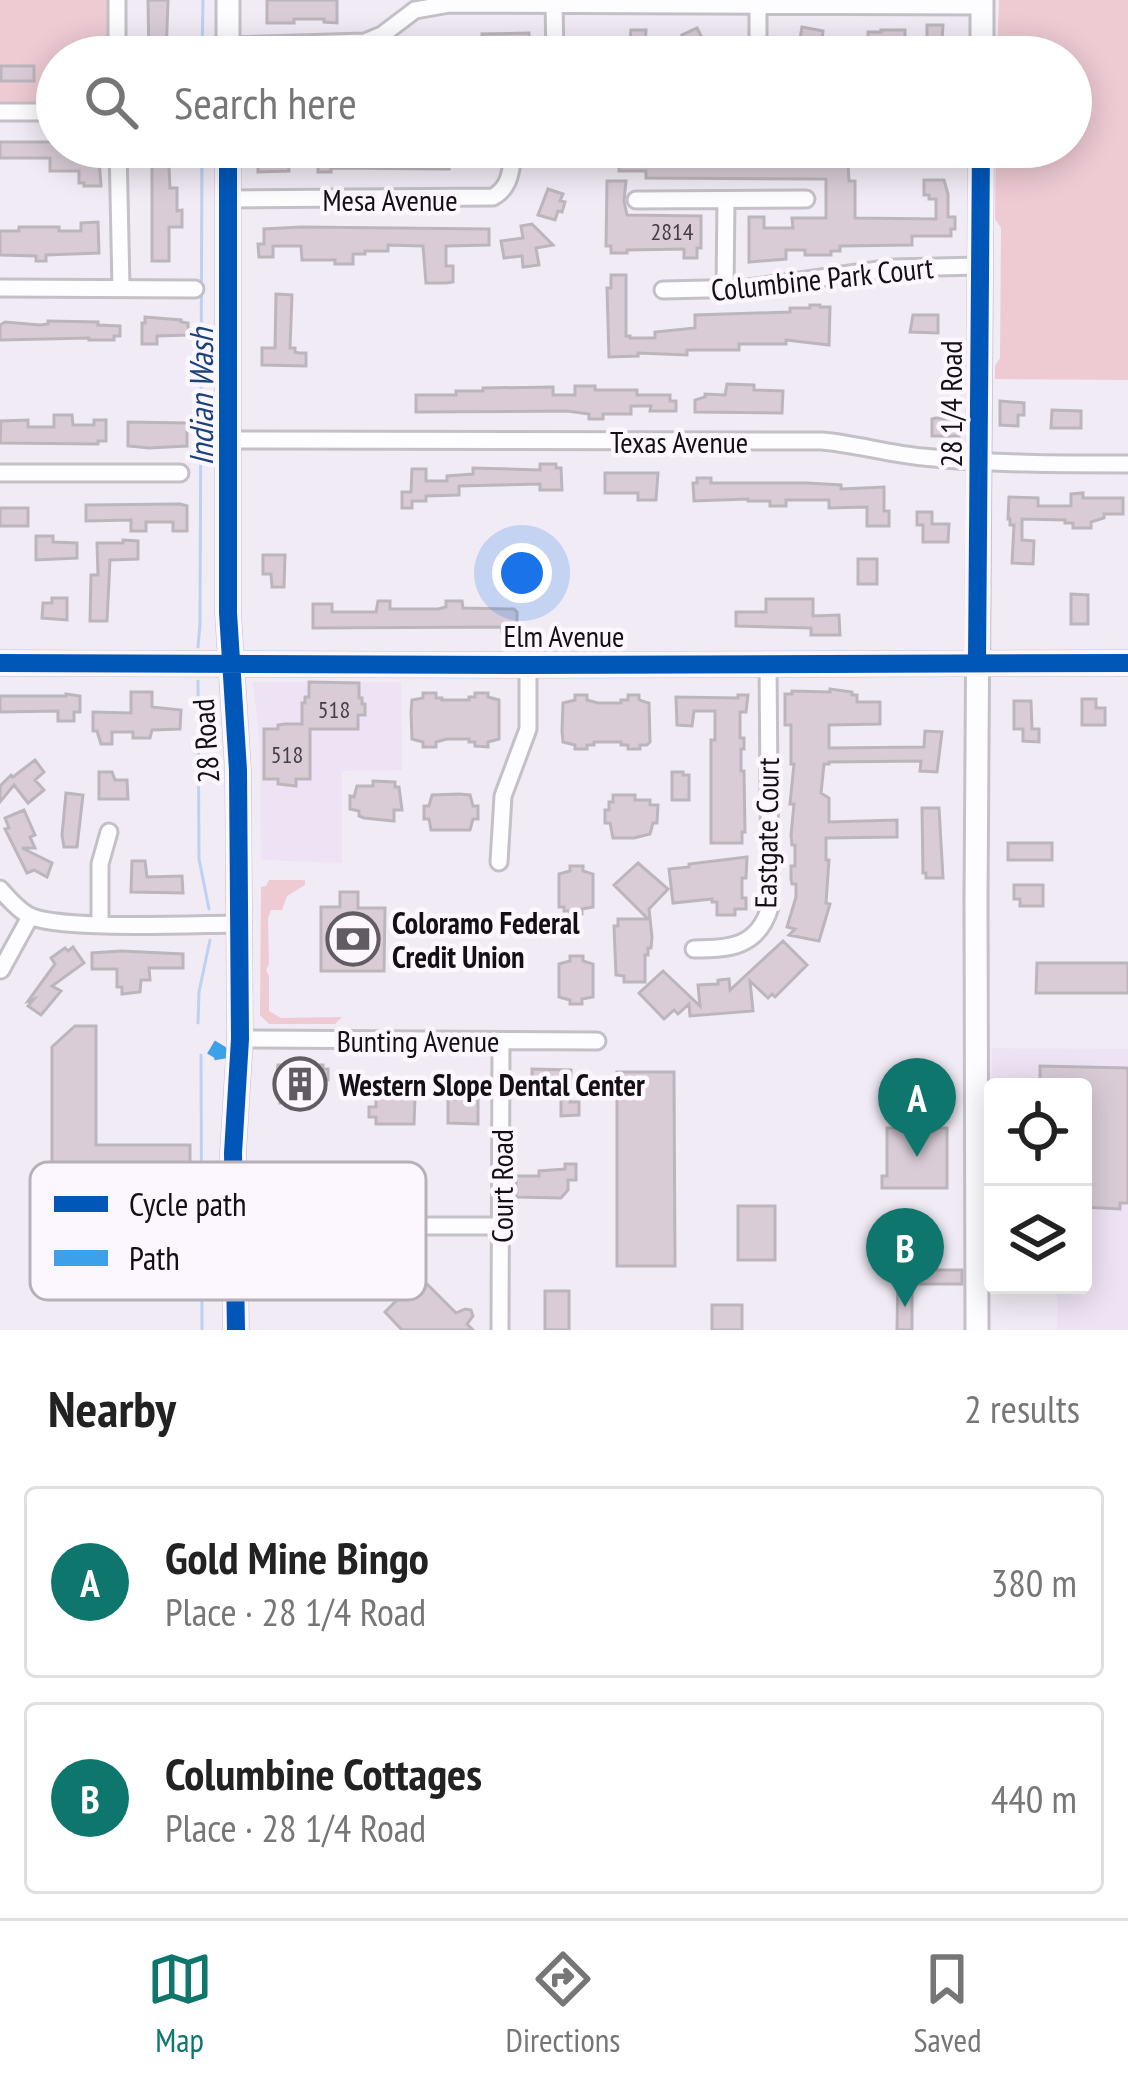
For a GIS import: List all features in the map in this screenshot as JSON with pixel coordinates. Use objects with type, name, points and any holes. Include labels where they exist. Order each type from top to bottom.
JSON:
[{"type":"street","points":[[116,0],[117,36]]},
{"type":"street","points":[[228,0],[228,36]]},
{"type":"street","points":[[380,36],[415,10],[429,6],[982,3],[982,36]]},
{"type":"street","points":[[554,4],[555,36]]},
{"type":"street","points":[[758,5],[758,36]]},
{"type":"street","points":[[0,112],[36,112]]},
{"type":"street","points":[[118,168],[121,287]]},
{"type":"street","name":"28 Road","points":[[228,168],[230,664],[238,770],[240,1039],[234,1162]]},
{"type":"street","name":"Mesa Avenue","points":[[228,199],[493,196],[508,183],[511,168]]},
{"type":"street","name":"28 1/4 Road","points":[[977,1330],[981,168]]},
{"type":"street","points":[[636,200],[806,199]]},
{"type":"street","points":[[725,290],[726,200]]},
{"type":"street","name":"Columbine Park Court","points":[[663,290],[725,290],[893,268],[980,266]]},
{"type":"street","points":[[0,288],[195,289]]},
{"type":"street","name":"Texas Avenue","points":[[229,440],[822,441],[919,457],[1128,464]]},
{"type":"street","points":[[0,473],[180,473]]},
{"type":"street","name":"Elm Avenue","points":[[0,663],[1128,663]]},
{"type":"street","name":"Eastgate Court","points":[[694,949],[726,949],[742,943],[760,929],[770,907],[767,663]]},
{"type":"street","points":[[499,862],[503,796],[528,729],[528,665]]},
{"type":"street","points":[[100,923],[100,864],[109,832]]},
{"type":"street","points":[[0,889],[30,917],[65,922],[239,923]]},
{"type":"street","points":[[1,970],[30,917]]},
{"type":"street","name":"Bunting Avenue","points":[[240,1039],[597,1041]]},
{"type":"street","name":"Court Road","points":[[500,1330],[501,1041]]},
{"type":"street","points":[[426,1226],[500,1226]]},
{"type":"street","name":"28 Road","points":[[235,1300],[236,1330]]},
{"type":"shaded area","points":[[0,0],[108,0],[108,36],[36,36],[36,102],[0,103]]},
{"type":"shaded area","points":[[999,0],[1128,0],[1128,380],[995,379],[1000,358],[1001,228],[995,219],[996,168],[1092,168],[1092,36],[998,36]]},
{"type":"shaded area","points":[[253,682],[401,682],[402,770],[342,771],[342,863],[261,860],[260,748]]},
{"type":"shaded area","points":[[269,880],[305,880],[305,885],[287,896],[282,910],[271,910],[268,918],[269,1011],[281,1018],[342,1017],[335,1024],[269,1024],[260,1015],[261,887]]},
{"type":"shaded area","points":[[992,1048],[1128,1049],[1128,1330],[1057,1330],[1058,1294],[1092,1294],[1092,1078],[992,1078]]},
{"type":"building","points":[[148,0],[168,0],[167,36],[149,36]]},
{"type":"building","points":[[267,0],[337,0],[337,23],[294,19],[294,23],[267,23]]},
{"type":"building","points":[[927,25],[943,25],[942,36],[927,36]]},
{"type":"building","points":[[802,27],[823,31],[822,36],[800,36]]},
{"type":"building","points":[[631,30],[646,30],[646,36],[630,36]]},
{"type":"building","points":[[905,30],[905,36],[868,36],[868,32]]},
{"type":"building","points":[[529,33],[529,36],[482,36]]},
{"type":"building","points":[[1,66],[34,66],[34,81],[1,81]]},
{"type":"building","points":[[0,142],[36,142],[36,158],[0,158]]},
{"type":"building","points":[[100,168],[101,186],[79,183],[79,171],[50,171]]},
{"type":"building","points":[[152,168],[169,168],[170,188],[177,188],[177,211],[182,210],[182,227],[169,227],[169,261],[152,261]]},
{"type":"building","points":[[258,168],[289,171],[258,172]]},
{"type":"building","points":[[848,168],[849,181],[855,181],[855,218],[936,219],[936,199],[924,195],[924,180],[944,180],[948,217],[955,217],[955,229],[951,236],[912,236],[912,245],[840,246],[831,255],[786,250],[786,259],[749,262],[749,217],[764,217],[764,228],[793,228],[792,218],[826,218],[826,179],[646,178],[646,171],[619,171]]},
{"type":"building","points":[[607,181],[626,181],[627,215],[701,216],[697,258],[684,258],[684,249],[611,253],[611,246],[606,246]]},
{"type":"building","points":[[548,189],[563,194],[560,201],[565,202],[555,220],[538,215]]},
{"type":"building","points":[[98,222],[99,253],[46,255],[46,261],[36,261],[36,256],[0,255],[0,231],[59,227],[59,231],[81,231],[81,223]]},
{"type":"building","points":[[532,224],[553,245],[536,248],[539,265],[523,267],[522,256],[504,258],[501,241],[523,238],[521,226]]},
{"type":"building","points":[[264,229],[489,229],[489,245],[446,246],[446,266],[453,266],[453,282],[446,283],[426,283],[423,246],[388,245],[388,251],[353,254],[353,264],[302,260],[301,246],[273,246],[273,257],[259,257]]},
{"type":"building","points":[[611,275],[626,275],[626,336],[630,338],[655,338],[655,332],[695,328],[695,315],[790,312],[790,308],[820,305],[830,307],[829,345],[786,340],[786,344],[739,344],[739,350],[687,350],[687,355],[609,357],[607,288],[611,288]]},
{"type":"building","points":[[276,294],[292,295],[290,348],[306,353],[306,366],[262,365],[262,348],[275,348]]},
{"type":"building","points":[[913,315],[938,315],[938,333],[910,332]]},
{"type":"building","points":[[145,317],[181,320],[188,323],[188,335],[157,336],[157,344],[142,344]]},
{"type":"building","points":[[48,321],[120,326],[120,336],[114,340],[0,340],[0,325],[5,322],[40,325]]},
{"type":"building","points":[[727,384],[783,391],[782,413],[695,412],[695,400],[705,394],[725,395]]},
{"type":"building","points":[[575,386],[670,395],[676,411],[631,406],[631,414],[603,414],[603,419],[567,411],[416,412],[416,395],[553,387],[553,395],[575,395]]},
{"type":"building","points":[[1000,401],[1024,403],[1018,426],[1000,425]]},
{"type":"building","points":[[1052,410],[1081,411],[1081,428],[1051,428]]},
{"type":"building","points":[[54,415],[72,415],[73,425],[106,420],[106,441],[0,443],[1,421],[28,420],[28,427],[54,427]]},
{"type":"building","points":[[932,419],[959,419],[959,436],[932,436]]},
{"type":"building","points":[[128,422],[187,423],[187,446],[128,446]]},
{"type":"building","points":[[540,464],[561,468],[562,490],[540,490],[540,484],[459,486],[459,495],[426,496],[426,501],[412,501],[412,508],[402,508],[402,492],[411,492],[412,469],[426,469],[426,481],[447,481],[447,476],[473,474],[473,468],[540,470]]},
{"type":"building","points":[[605,473],[658,473],[656,500],[638,500],[638,493],[605,493]]},
{"type":"building","points":[[697,478],[711,478],[711,483],[884,487],[889,526],[867,526],[867,507],[829,508],[829,500],[786,500],[786,506],[748,499],[694,501]]},
{"type":"building","points":[[1083,493],[1083,498],[1123,498],[1123,514],[1104,514],[1091,522],[1091,528],[1073,528],[1065,520],[1022,519],[1022,540],[1034,541],[1033,564],[1012,563],[1014,525],[1008,519],[1009,497],[1038,498],[1038,506],[1071,506],[1071,494]]},
{"type":"building","points":[[86,505],[187,506],[187,531],[173,531],[173,522],[146,522],[146,531],[131,531],[131,520],[86,521]]},
{"type":"building","points":[[0,508],[28,508],[28,526],[0,526]]},
{"type":"building","points":[[917,512],[932,512],[932,524],[949,524],[948,542],[923,542]]},
{"type":"building","points":[[36,536],[77,543],[77,558],[36,560]]},
{"type":"building","points":[[138,541],[138,559],[110,560],[107,621],[90,621],[91,575],[98,575],[97,543]]},
{"type":"building","points":[[263,555],[285,555],[284,587],[272,587],[271,574],[263,574]]},
{"type":"building","points":[[858,559],[877,559],[877,584],[858,584]]},
{"type":"building","points":[[1071,594],[1088,595],[1088,624],[1071,624]]},
{"type":"building","points":[[52,598],[67,598],[67,620],[42,618],[43,603],[52,603]]},
{"type":"building","points":[[766,599],[813,599],[813,616],[839,615],[840,635],[811,635],[811,628],[736,626],[736,612],[766,612]]},
{"type":"building","points":[[378,601],[390,601],[390,609],[438,609],[446,607],[446,601],[462,601],[463,608],[514,609],[517,632],[502,632],[502,627],[313,628],[313,604],[332,604],[332,612],[376,612]]},
{"type":"building","points":[[309,682],[359,683],[365,715],[358,715],[358,729],[310,729],[310,779],[296,779],[296,786],[264,779],[264,729],[302,724]]},
{"type":"building","points":[[830,689],[852,692],[857,702],[880,702],[880,724],[829,725],[829,748],[924,747],[925,731],[942,732],[937,772],[920,771],[921,761],[824,764],[821,793],[829,798],[829,822],[897,820],[897,837],[826,838],[826,903],[830,904],[819,941],[789,935],[795,929],[787,927],[796,884],[791,878],[791,866],[795,866],[794,804],[790,804],[794,764],[791,725],[785,725],[785,694]]},
{"type":"building","points":[[131,692],[152,692],[152,707],[181,710],[180,729],[152,730],[150,738],[112,732],[112,744],[101,744],[93,731],[93,712],[131,713]]},
{"type":"building","points":[[423,693],[436,693],[442,700],[469,700],[475,693],[488,693],[499,700],[499,739],[488,742],[488,747],[475,746],[469,739],[447,739],[436,742],[436,747],[423,747],[423,742],[412,739],[411,712],[412,700],[423,698]]},
{"type":"building","points":[[575,695],[587,695],[587,700],[598,703],[621,703],[628,695],[639,695],[639,700],[649,703],[650,742],[640,749],[628,749],[621,742],[594,742],[587,749],[575,749],[563,742],[563,703],[575,700]]},
{"type":"building","points":[[748,695],[746,712],[740,712],[745,832],[742,843],[711,843],[715,711],[694,711],[692,726],[677,725],[676,697]]},
{"type":"building","points":[[0,696],[80,696],[80,712],[74,712],[74,721],[58,721],[58,711],[0,712]]},
{"type":"building","points":[[1082,699],[1096,699],[1096,708],[1105,708],[1105,725],[1082,725]]},
{"type":"building","points":[[1014,701],[1031,701],[1032,729],[1039,729],[1039,742],[1023,741],[1023,729],[1014,729]]},
{"type":"building","points":[[35,760],[44,772],[35,780],[44,790],[28,803],[14,785],[0,802],[0,786]]},
{"type":"building","points":[[99,772],[127,780],[128,799],[99,799]]},
{"type":"building","points":[[672,772],[689,775],[689,800],[672,800]]},
{"type":"building","points":[[373,781],[395,782],[399,787],[402,810],[394,810],[394,821],[364,818],[350,809],[350,796],[354,797],[357,786],[373,786]]},
{"type":"building","points":[[66,793],[83,795],[77,847],[64,847]]},
{"type":"building","points":[[432,795],[470,795],[473,806],[478,806],[478,819],[473,819],[470,830],[431,830],[429,819],[424,819],[424,806],[429,806]]},
{"type":"building","points":[[613,795],[635,795],[635,800],[658,805],[657,823],[650,834],[613,838],[605,810]]},
{"type":"building","points":[[922,808],[939,808],[943,878],[926,878],[923,873]]},
{"type":"building","points":[[24,810],[35,835],[30,837],[35,848],[22,848],[52,863],[47,877],[34,870],[27,873],[5,829],[9,828],[5,818]]},
{"type":"building","points":[[1008,843],[1052,843],[1052,860],[1008,860]]},
{"type":"building","points":[[747,857],[746,878],[742,878],[746,909],[735,909],[735,915],[717,915],[717,902],[712,899],[673,903],[669,869]]},
{"type":"building","points":[[132,861],[145,861],[147,877],[182,876],[183,893],[131,892]]},
{"type":"building","points":[[638,863],[668,889],[649,909],[652,937],[645,955],[645,982],[624,982],[624,976],[616,975],[614,926],[618,919],[648,919],[614,885]]},
{"type":"building","points":[[570,866],[583,866],[583,871],[593,874],[593,907],[582,909],[582,914],[559,907],[559,874],[570,871]]},
{"type":"building","points":[[1014,885],[1043,885],[1043,906],[1020,906],[1020,899],[1014,899]]},
{"type":"building","name":"Coloramo Federal Credit Union","points":[[340,892],[358,892],[358,908],[385,908],[384,971],[321,971],[321,907],[340,907]]},
{"type":"building","points":[[783,941],[807,965],[775,997],[768,998],[750,981],[753,1011],[690,1016],[689,1004],[664,1019],[639,993],[663,971],[700,1006],[698,985],[729,979],[730,990]]},
{"type":"building","points":[[73,947],[84,963],[52,986],[61,991],[41,1015],[28,1006],[34,999],[28,1001],[55,964],[51,958]]},
{"type":"building","points":[[92,953],[183,954],[183,968],[149,968],[150,980],[141,980],[140,992],[122,994],[117,969],[92,969]]},
{"type":"building","points":[[570,956],[583,956],[583,961],[593,964],[593,997],[582,999],[582,1004],[559,997],[559,964],[570,961]]},
{"type":"building","points":[[1037,963],[1128,963],[1128,993],[1036,993]]},
{"type":"building","points":[[75,1026],[96,1026],[96,1145],[190,1145],[190,1162],[52,1162],[52,1047]]},
{"type":"building","name":"Western Slope Dental Center","points":[[278,1065],[323,1065],[328,1080],[323,1080],[323,1093],[297,1095],[297,1103],[280,1103]]},
{"type":"building","points":[[1040,1066],[1128,1068],[1128,1203],[1120,1203],[1120,1209],[1092,1207],[1092,1078],[1040,1078]]},
{"type":"building","points":[[532,1069],[571,1070],[570,1102],[579,1102],[579,1115],[561,1116],[561,1085],[532,1086]]},
{"type":"building","points":[[617,1072],[674,1072],[675,1266],[617,1266]]},
{"type":"building","points":[[376,1097],[415,1097],[414,1124],[376,1124],[376,1117],[369,1117],[369,1107],[376,1107]]},
{"type":"building","points":[[448,1099],[478,1099],[478,1124],[448,1123]]},
{"type":"building","points":[[887,1128],[947,1128],[947,1188],[882,1188],[882,1176],[887,1176]]},
{"type":"building","points":[[565,1164],[576,1164],[576,1180],[568,1180],[568,1190],[561,1198],[516,1197],[516,1176],[539,1176],[539,1171],[565,1169]]},
{"type":"building","points":[[738,1206],[775,1206],[775,1260],[738,1260]]},
{"type":"building","points":[[903,1265],[962,1270],[962,1284],[912,1284],[912,1330],[897,1330],[898,1270]]},
{"type":"building","points":[[426,1283],[456,1313],[471,1310],[467,1324],[473,1330],[402,1330],[385,1312],[397,1300],[426,1300]]},
{"type":"building","points":[[545,1291],[569,1291],[569,1330],[545,1330]]},
{"type":"building","points":[[712,1305],[742,1305],[742,1330],[712,1330]]},
{"type":"waterway","name":"Indian Wash","points":[[202,36],[203,0]]},
{"type":"waterway","name":"Indian Wash","points":[[198,647],[202,168]]},
{"type":"waterway","name":"Indian Wash","points":[[198,681],[199,859],[209,909]]},
{"type":"waterway","name":"Indian Wash","points":[[198,1023],[210,940]]},
{"type":"waterway","name":"Indian Wash","points":[[201,1055],[201,1162]]},
{"type":"waterway","name":"Indian Wash","points":[[202,1300],[202,1330]]},
{"type":"marked path","points":[[211,1047],[222,1059]]},
{"type":"cycle path","points":[[228,168],[228,613],[238,770],[240,1039],[233,1162]]},
{"type":"cycle path","points":[[977,662],[981,168]]},
{"type":"cycle path","points":[[0,663],[1128,663]]},
{"type":"cycle path","points":[[235,1300],[236,1330]]},
{"type":"place","name":"Coloramo Federal Credit Union","points":[[353,939]]},
{"type":"place","name":"Western Slope Dental Center","points":[[300,1084]]},
{"type":"place","name":"Gold Mine Bingo","points":[[917,1157]]},
{"type":"place","name":"Columbine Cottages","points":[[905,1307]]}]
